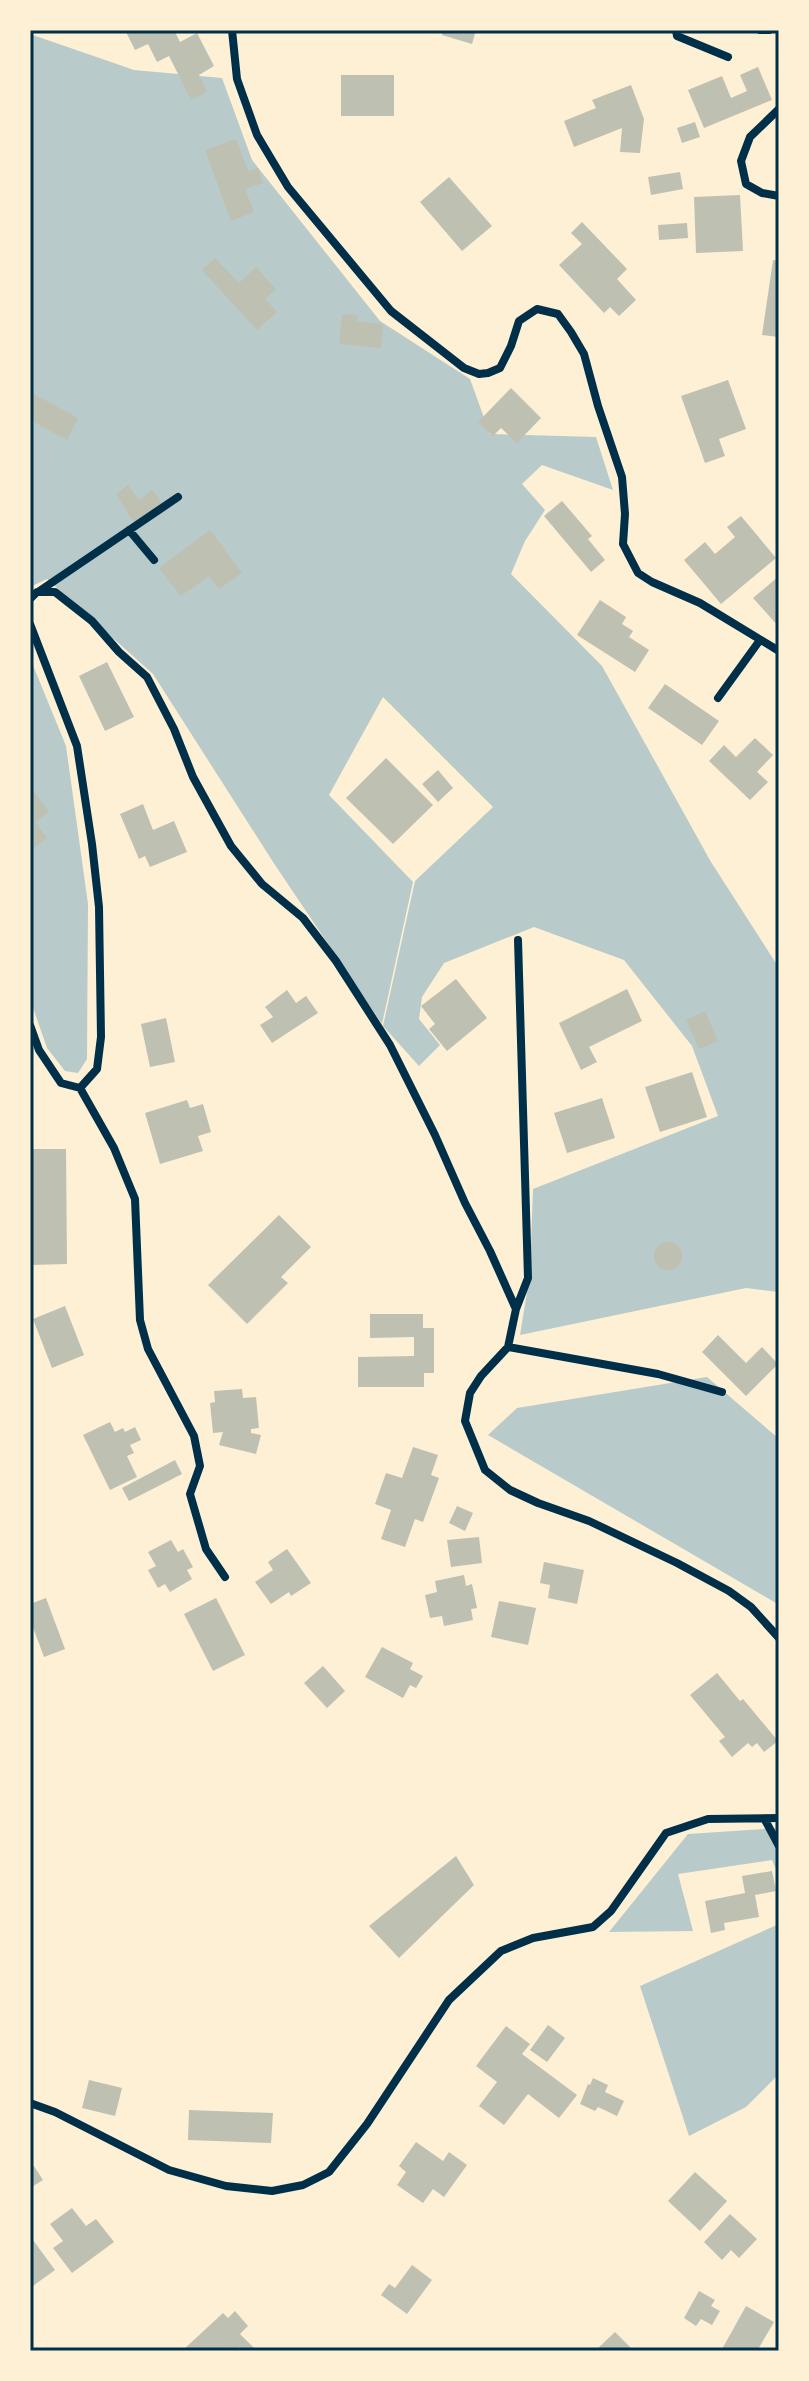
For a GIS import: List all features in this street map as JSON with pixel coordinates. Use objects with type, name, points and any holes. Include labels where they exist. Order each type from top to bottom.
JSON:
[{"type":"street","points":[[232,30],[237,79],[257,135],[288,187],[391,311],[464,368],[479,374],[500,368],[519,321],[537,309],[558,314],[584,354],[622,477],[625,514],[623,544],[638,573],[700,603],[779,651]]},
{"type":"street","points":[[676,30],[677,36],[728,57]]},
{"type":"street","points":[[760,30],[769,30]]},
{"type":"street","points":[[779,109],[750,137],[741,161],[746,184],[762,193],[779,196]]},
{"type":"street","points":[[34,596],[178,497]]},
{"type":"street","points":[[129,530],[154,560]]},
{"type":"street","points":[[34,596],[55,592],[92,621],[119,652],[147,677],[174,729],[193,777],[231,846],[262,884],[303,918],[336,961],[390,1045],[516,1309]]},
{"type":"street","points":[[30,624],[77,746],[99,907],[101,1037],[97,1069],[80,1088]]},
{"type":"street","points":[[718,698],[760,640]]},
{"type":"street","points":[[518,940],[528,1278],[516,1309],[508,1347],[470,1393],[465,1421],[485,1470],[510,1490],[589,1521],[729,1591],[751,1607],[779,1638]]},
{"type":"street","points":[[30,1025],[39,1050],[61,1083],[80,1088],[114,1148],[135,1199],[140,1320],[148,1349],[194,1436],[200,1466],[190,1494],[206,1549],[225,1577]]},
{"type":"street","points":[[508,1347],[658,1374],[722,1392]]},
{"type":"street","points":[[30,2103],[55,2112],[169,2170],[226,2186],[272,2191],[303,2185],[329,2172],[367,2124],[449,2000],[501,1951],[533,1938],[593,1927],[611,1911],[666,1833],[708,1819],[779,1818]]},
{"type":"street","points":[[765,1820],[779,1846]]},
{"type":"shaded area","points":[[30,34],[134,70],[222,78],[252,160],[380,321],[470,379],[490,434],[596,437],[613,490],[542,465],[522,484],[545,510],[525,541],[511,574],[602,666],[711,862],[779,968],[779,1292],[746,1288],[520,1335],[530,1274],[533,1189],[718,1116],[692,1046],[624,960],[534,927],[444,963],[422,997],[419,1019],[440,1045],[419,1066],[383,1026],[415,881],[493,807],[383,697],[329,795],[413,882],[382,1024],[275,865],[153,674],[47,579],[30,587]]},
{"type":"shaded area","points":[[30,658],[66,746],[88,904],[87,1059],[78,1073],[65,1071],[47,1048],[30,999]]},
{"type":"shaded area","points":[[707,1377],[779,1439],[779,1607],[488,1435],[517,1408]]},
{"type":"shaded area","points":[[779,1828],[779,1876],[772,1860],[678,1874],[693,1931],[609,1932],[688,1834]]},
{"type":"shaded area","points":[[779,1924],[779,2074],[746,2107],[689,2136],[640,1986]]},
{"type":"building","points":[[125,30],[174,30],[180,42],[197,33],[214,66],[199,75],[207,92],[191,100],[169,56],[157,62],[148,44],[135,50]]},
{"type":"building","points":[[443,30],[476,30],[472,44],[442,35]]},
{"type":"building","points":[[758,67],[772,100],[704,128],[688,90],[722,76],[731,98],[747,91],[740,75]]},
{"type":"building","points":[[341,75],[394,75],[394,116],[341,116]]},
{"type":"building","points":[[631,85],[644,119],[640,153],[620,152],[622,128],[574,147],[564,121],[596,108],[592,100]]},
{"type":"building","points":[[695,122],[700,137],[682,143],[677,128]]},
{"type":"building","points":[[236,139],[248,171],[258,168],[263,183],[245,189],[254,212],[231,221],[205,150]]},
{"type":"building","points":[[680,172],[683,189],[651,195],[648,177]]},
{"type":"building","points":[[449,177],[492,226],[462,251],[420,202]]},
{"type":"building","points":[[740,195],[743,251],[696,253],[694,197]]},
{"type":"building","points":[[582,222],[627,269],[617,279],[636,300],[619,316],[610,307],[604,313],[559,265],[582,244],[571,233]]},
{"type":"building","points":[[687,223],[688,238],[659,240],[658,225]]},
{"type":"building","points":[[215,258],[239,283],[256,267],[276,289],[265,299],[277,312],[257,330],[202,270]]},
{"type":"building","points":[[773,260],[779,261],[779,337],[762,335]]},
{"type":"building","points":[[342,314],[358,315],[357,321],[383,324],[381,348],[339,344]]},
{"type":"building","points":[[728,380],[746,429],[719,439],[725,456],[705,463],[681,396]]},
{"type":"building","points":[[511,388],[541,418],[517,443],[501,428],[493,436],[478,422]]},
{"type":"building","points":[[30,392],[78,418],[67,440],[30,420]]},
{"type":"building","points":[[128,485],[139,500],[152,490],[162,503],[134,523],[116,494]]},
{"type":"building","points":[[562,501],[592,536],[588,539],[605,560],[591,572],[544,516]]},
{"type":"building","points":[[741,516],[776,558],[721,604],[684,560],[705,542],[715,554],[735,537],[727,527]]},
{"type":"building","points":[[210,530],[242,573],[219,589],[209,576],[181,596],[159,568]]},
{"type":"building","points":[[779,576],[779,627],[753,598]]},
{"type":"building","points":[[600,600],[626,617],[622,624],[633,631],[629,637],[649,650],[635,672],[577,635]]},
{"type":"building","points":[[107,662],[134,717],[105,731],[79,676]]},
{"type":"building","points":[[665,684],[719,721],[702,745],[648,708]]},
{"type":"building","points":[[755,738],[773,755],[757,772],[768,782],[750,800],[709,761],[724,745],[736,757]]},
{"type":"building","points":[[386,758],[433,805],[393,844],[346,798]]},
{"type":"building","points":[[438,770],[453,788],[438,802],[422,784]]},
{"type":"building","points":[[30,786],[49,812],[35,822],[47,838],[30,851]]},
{"type":"building","points":[[143,804],[153,830],[174,821],[187,852],[150,867],[145,856],[139,859],[120,814]]},
{"type":"building","points":[[456,979],[487,1018],[447,1051],[429,1029],[435,1024],[421,1006]]},
{"type":"building","points":[[627,989],[642,1021],[589,1047],[597,1062],[581,1070],[559,1023]]},
{"type":"building","points":[[287,990],[296,1003],[306,996],[318,1013],[272,1043],[260,1025],[273,1017],[265,1007]]},
{"type":"building","points":[[705,1011],[718,1041],[699,1049],[686,1020]]},
{"type":"building","points":[[166,1018],[175,1062],[150,1067],[141,1024]]},
{"type":"building","points":[[692,1072],[707,1117],[660,1132],[645,1087]]},
{"type":"building","points":[[602,1098],[615,1138],[567,1153],[554,1113]]},
{"type":"building","points":[[187,1100],[190,1108],[203,1104],[211,1132],[198,1136],[203,1151],[160,1164],[145,1113]]},
{"type":"building","points":[[30,1149],[66,1149],[67,1264],[30,1265]]},
{"type":"building","points":[[279,1215],[311,1247],[281,1277],[288,1283],[247,1324],[208,1285]]},
{"type":"building","points":[[668,1242],[678,1246],[682,1256],[678,1266],[668,1270],[658,1266],[654,1256],[658,1246]]},
{"type":"building","points":[[65,1306],[84,1355],[52,1368],[33,1319]]},
{"type":"building","points":[[370,1314],[423,1314],[423,1328],[434,1328],[434,1373],[424,1373],[424,1387],[358,1387],[358,1357],[414,1356],[414,1337],[370,1338]]},
{"type":"building","points":[[718,1335],[746,1363],[762,1347],[778,1364],[746,1396],[702,1352]]},
{"type":"building","points":[[242,1389],[243,1398],[256,1397],[259,1428],[251,1429],[251,1433],[261,1435],[256,1454],[219,1445],[223,1432],[213,1433],[210,1403],[215,1402],[214,1391]]},
{"type":"building","points":[[110,1422],[115,1432],[123,1428],[125,1432],[135,1427],[141,1440],[130,1445],[134,1453],[127,1456],[137,1477],[110,1490],[83,1435]]},
{"type":"building","points":[[413,1447],[438,1455],[431,1475],[439,1478],[423,1522],[415,1519],[405,1547],[381,1539],[391,1510],[375,1504],[386,1473],[402,1478]]},
{"type":"building","points":[[175,1460],[182,1474],[129,1501],[122,1488]]},
{"type":"building","points":[[457,1506],[473,1513],[465,1531],[449,1523]]},
{"type":"building","points":[[479,1537],[482,1563],[451,1567],[447,1540]]},
{"type":"building","points":[[171,1540],[178,1552],[183,1549],[193,1567],[187,1570],[192,1579],[170,1592],[165,1584],[158,1588],[148,1570],[156,1566],[148,1552]]},
{"type":"building","points":[[287,1549],[311,1583],[271,1604],[255,1582],[273,1570],[268,1562]]},
{"type":"building","points":[[544,1562],[584,1570],[577,1604],[548,1598],[550,1585],[540,1583]]},
{"type":"building","points":[[464,1575],[466,1586],[472,1584],[477,1608],[471,1609],[473,1620],[444,1626],[442,1616],[430,1618],[425,1595],[437,1592],[435,1581]]},
{"type":"building","points":[[46,1598],[65,1649],[44,1657],[30,1619],[30,1604]]},
{"type":"building","points":[[216,1598],[245,1655],[213,1671],[184,1614]]},
{"type":"building","points":[[499,1601],[536,1608],[528,1645],[491,1637]]},
{"type":"building","points":[[382,1647],[413,1663],[410,1669],[423,1676],[416,1688],[410,1685],[403,1698],[365,1677]]},
{"type":"building","points":[[323,1666],[345,1691],[327,1708],[304,1683]]},
{"type":"building","points":[[717,1673],[778,1741],[764,1752],[757,1743],[752,1747],[748,1743],[732,1757],[719,1741],[725,1737],[690,1695]]},
{"type":"building","points":[[456,1856],[474,1885],[399,1958],[369,1926]]},
{"type":"building","points":[[772,1871],[776,1891],[755,1895],[759,1917],[724,1923],[725,1930],[711,1933],[705,1901],[745,1893],[742,1876]]},
{"type":"building","points":[[548,2025],[565,2038],[547,2062],[530,2050]]},
{"type":"building","points":[[506,2026],[530,2044],[522,2054],[577,2095],[559,2118],[528,2094],[504,2125],[479,2106],[497,2082],[476,2066]]},
{"type":"building","points":[[593,2078],[608,2085],[605,2092],[624,2101],[617,2116],[598,2107],[595,2111],[580,2104]]},
{"type":"building","points":[[89,2080],[122,2088],[115,2116],[82,2108]]},
{"type":"building","points":[[189,2110],[273,2113],[271,2143],[188,2140]]},
{"type":"building","points":[[416,2142],[443,2161],[449,2152],[467,2165],[444,2197],[433,2189],[423,2203],[397,2185],[406,2172],[399,2166]]},
{"type":"building","points":[[30,2160],[43,2180],[30,2188]]},
{"type":"building","points":[[695,2172],[727,2201],[700,2231],[668,2201]]},
{"type":"building","points":[[72,2208],[86,2226],[96,2219],[114,2242],[72,2273],[53,2248],[63,2241],[50,2224]]},
{"type":"building","points":[[730,2214],[757,2239],[739,2258],[731,2250],[722,2260],[704,2242]]},
{"type":"building","points":[[30,2236],[55,2270],[30,2288]]},
{"type":"building","points":[[412,2265],[432,2280],[407,2314],[381,2295],[389,2284],[395,2288]]},
{"type":"building","points":[[699,2291],[715,2300],[711,2306],[720,2311],[712,2325],[701,2319],[696,2326],[684,2318]]},
{"type":"building","points":[[746,2306],[774,2322],[757,2351],[721,2351]]},
{"type":"building","points":[[235,2311],[248,2326],[240,2334],[257,2351],[242,2351],[239,2347],[234,2351],[183,2350],[223,2313],[228,2318]]},
{"type":"building","points":[[615,2332],[634,2351],[595,2351]]}]
